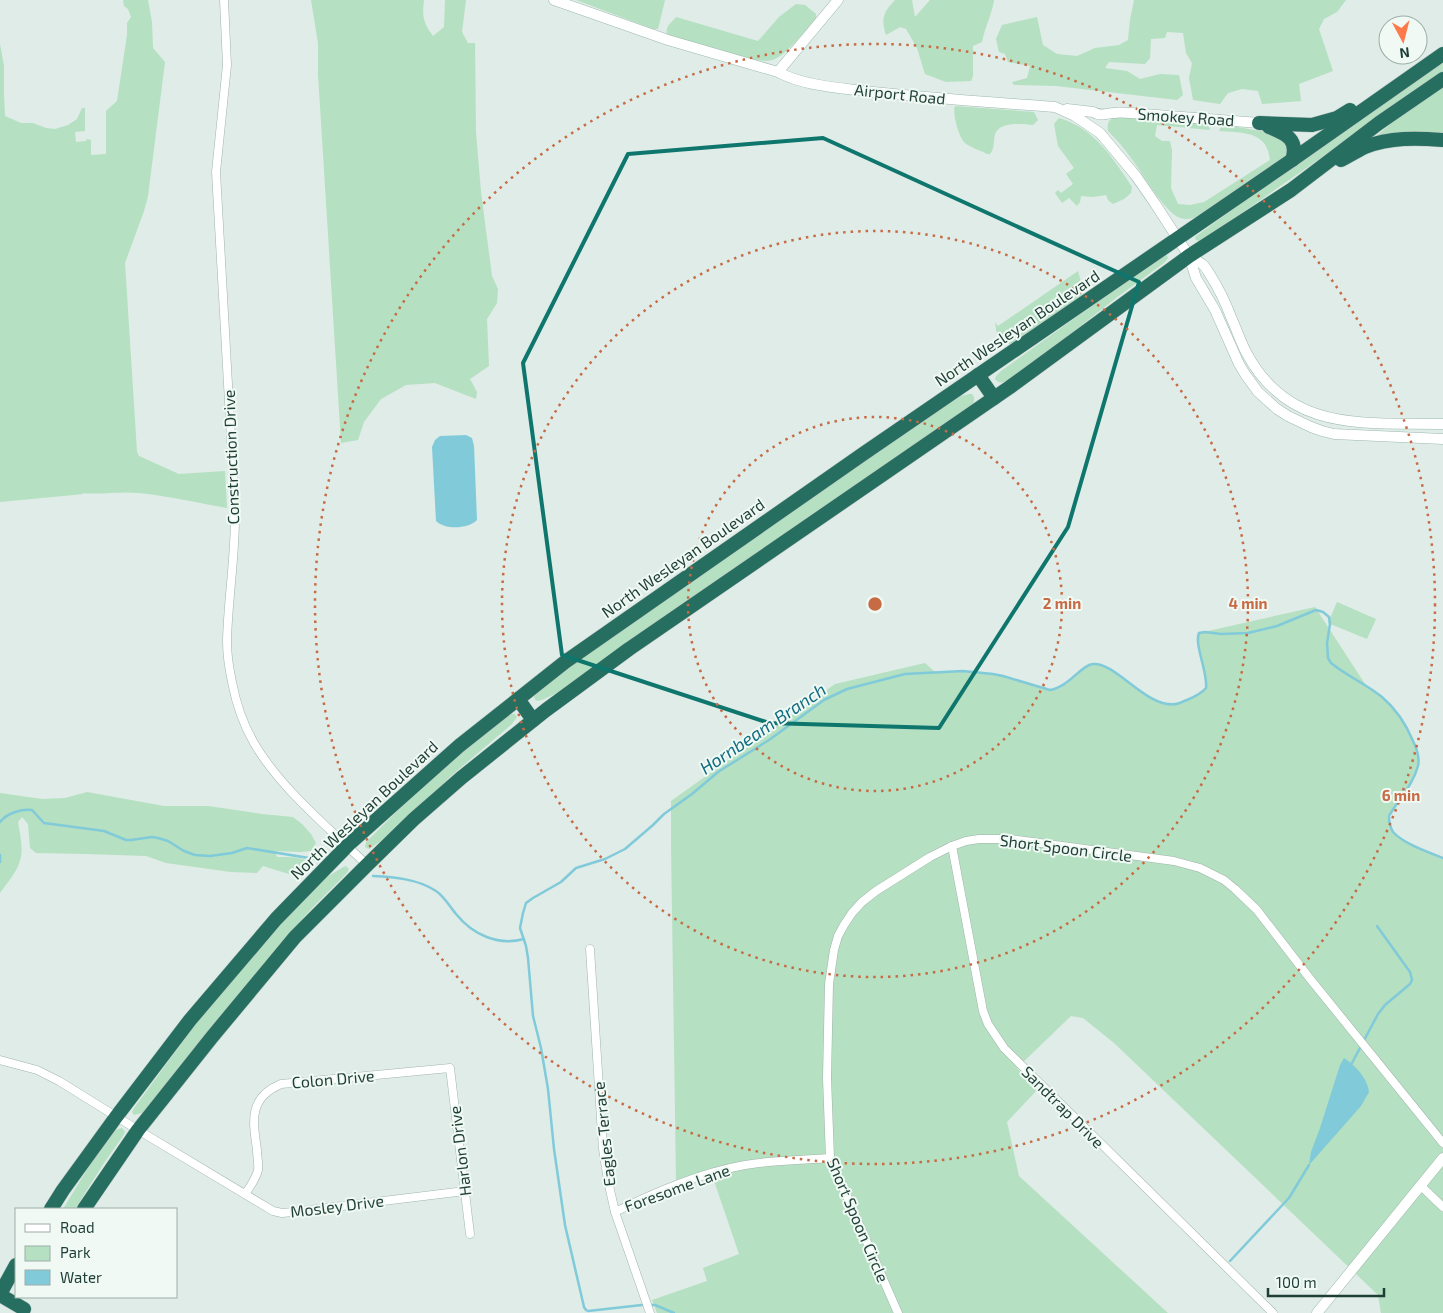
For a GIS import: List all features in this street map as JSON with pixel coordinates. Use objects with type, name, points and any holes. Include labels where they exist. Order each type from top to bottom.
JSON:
[{"type":"highway","name":"North Wesleyan Boulevard","points":[[52,1208],[116,1116],[190,1020],[276,919],[348,846],[459,746],[578,652],[1443,54]]},
{"type":"highway","points":[[1259,123],[1312,124],[1337,118],[1416,73]]},
{"type":"highway","points":[[85,1208],[138,1130],[295,937],[367,864],[461,778],[534,720],[630,649],[994,398],[1189,256],[1284,194],[1379,123],[1443,79]]},
{"type":"highway","points":[[1259,123],[1285,133],[1291,139],[1294,145],[1292,160]]},
{"type":"highway","points":[[1300,182],[1364,148],[1380,142],[1402,139],[1443,140]]},
{"type":"highway","points":[[978,375],[994,398]]},
{"type":"highway","points":[[518,699],[534,720]]},
{"type":"highway","points":[[15,1268],[0,1294],[22,1311],[29,1298]]},
{"type":"street","name":"Construction Drive","points":[[224,0],[227,65],[216,172],[235,508],[227,640],[229,668],[242,718],[253,742],[268,765],[288,788],[367,864]]},
{"type":"street","name":"Airport Road","points":[[554,0],[668,40],[778,72],[787,77],[874,92],[1055,108],[1075,116],[1100,132],[1136,176],[1189,256]]},
{"type":"street","points":[[778,72],[838,0]]},
{"type":"street","name":"Smokey Road","points":[[1055,108],[1107,115],[1112,112],[1259,123]]},
{"type":"street","points":[[1189,256],[1203,264],[1221,293],[1246,351],[1255,365],[1269,384],[1288,400],[1301,408],[1323,417],[1350,422],[1443,424]]},
{"type":"street","points":[[1189,256],[1196,278],[1215,310],[1242,369],[1258,392],[1278,409],[1311,428],[1334,434],[1443,439]]},
{"type":"street","name":"Short Spoon Circle","points":[[898,1313],[830,1158],[827,1078],[828,1002],[831,966],[838,936],[852,913],[862,902],[930,857],[966,841],[1010,839],[1181,863],[1200,868],[1224,880],[1257,910],[1443,1143]]},
{"type":"street","name":"Sandtrap Drive","points":[[952,846],[980,997],[988,1024],[995,1036],[1004,1048],[1064,1108],[1273,1313]]},
{"type":"street","name":"Eagles Terrace","points":[[590,949],[603,1149],[608,1181],[615,1212],[650,1313]]},
{"type":"street","name":"Mosley Drive","points":[[0,1060],[37,1070],[59,1081],[273,1211],[282,1213],[465,1191]]},
{"type":"street","name":"Harlon Drive","points":[[450,1068],[470,1234]]},
{"type":"street","name":"Colon Drive","points":[[245,1194],[258,1169],[253,1125],[254,1115],[260,1099],[272,1088],[281,1084],[450,1068]]},
{"type":"street","name":"Foresome Lane","points":[[615,1212],[646,1197],[722,1169],[747,1164],[830,1158]]},
{"type":"street","points":[[1317,1313],[1443,1158]]},
{"type":"street","points":[[1421,1186],[1443,1206]]},
{"type":"highlighted area","points":[[823,138],[1139,282],[1068,527],[939,728],[769,723],[562,655],[523,363],[628,154]]},
{"type":"green space","points":[[123,0],[148,0],[152,22],[153,48],[165,62],[148,196],[125,263],[137,452],[139,456],[179,474],[225,471],[227,508],[161,496],[132,493],[81,493],[84,494],[0,502],[0,44],[4,66],[5,116],[21,123],[33,123],[55,129],[68,125],[77,119],[82,108],[85,108],[85,131],[75,132],[76,142],[86,141],[87,139],[91,140],[91,155],[106,154],[106,111],[117,101],[127,35],[127,23],[131,17],[128,9],[124,6]]},
{"type":"green space","points":[[311,0],[424,0],[424,19],[433,36],[444,27],[445,0],[466,0],[462,32],[468,43],[475,43],[476,132],[481,192],[492,276],[498,289],[497,303],[487,319],[489,366],[470,379],[477,392],[476,399],[435,383],[406,385],[381,399],[364,422],[358,440],[341,443],[318,74],[318,43]]},
{"type":"green space","points":[[576,0],[665,0],[658,29],[653,29]]},
{"type":"green space","points":[[895,0],[912,0],[915,17],[930,0],[994,0],[982,42],[973,46],[973,76],[971,81],[946,82],[925,74],[917,48],[906,29],[900,27],[886,35],[884,16]]},
{"type":"green space","points":[[1134,0],[1346,0],[1337,12],[1324,19],[1319,29],[1333,71],[1299,84],[1301,101],[1262,104],[1258,91],[1242,89],[1228,93],[1220,104],[1193,100],[1189,78],[1192,63],[1186,53],[1183,33],[1167,32],[1165,38],[1151,39],[1150,58],[1145,64],[1109,62],[1105,68],[1127,71],[1140,79],[1160,74],[1179,75],[1183,95],[1177,100],[1056,86],[1014,85],[1012,82],[1027,78],[1030,66],[1008,62],[1005,54],[999,52],[996,39],[1002,25],[1037,17],[1043,45],[1057,54],[1077,56],[1095,48],[1119,45],[1128,40]]},
{"type":"green space","points":[[796,4],[805,5],[816,14],[816,19],[783,54],[772,60],[763,61],[747,58],[667,35],[668,27],[676,17],[758,41],[779,17]]},
{"type":"green space","points":[[1443,63],[1443,73],[1210,235],[1199,241],[1196,240],[1195,237],[1295,164]]},
{"type":"green space","points":[[1443,86],[1443,137],[1373,139],[1396,119]]},
{"type":"green space","points":[[955,106],[1034,112],[1038,120],[1033,125],[1012,124],[1002,127],[995,134],[992,152],[987,154],[970,146],[963,140],[955,119]]},
{"type":"green space","points":[[1115,117],[1205,124],[1209,127],[1210,130],[1157,125],[1155,136],[1162,141],[1170,141],[1172,150],[1171,188],[1178,204],[1190,205],[1204,202],[1270,160],[1268,150],[1259,138],[1244,133],[1219,131],[1221,127],[1238,127],[1276,135],[1285,143],[1287,149],[1286,158],[1203,215],[1183,219],[1167,208],[1136,164],[1108,131],[1108,123]]},
{"type":"green space","points":[[1059,118],[1082,129],[1102,145],[1132,187],[1131,193],[1113,204],[1106,195],[1081,196],[1077,206],[1069,198],[1062,203],[1055,193],[1058,190],[1061,193],[1073,184],[1066,174],[1074,168],[1058,146],[1054,124]]},
{"type":"green space","points":[[1167,255],[1168,258],[1164,263],[1013,379],[1001,383],[995,379],[1001,371],[1156,260]]},
{"type":"green space","points":[[1078,271],[1083,289],[1081,298],[1015,343],[1003,343],[997,335],[995,322],[998,326]]},
{"type":"green space","points":[[972,394],[974,399],[971,407],[563,690],[536,701],[534,697],[536,692],[553,677],[946,404]]},
{"type":"green space","points":[[1337,602],[1376,619],[1367,639],[1328,623]]},
{"type":"green space","points":[[1315,607],[1367,687],[1382,697],[1395,711],[1416,746],[1418,765],[1411,783],[1389,816],[1392,829],[1398,836],[1410,844],[1443,858],[1443,1313],[1381,1313],[1378,1295],[1114,1043],[1083,1018],[1071,1016],[1017,1068],[1037,1090],[1007,1122],[1019,1176],[1168,1313],[657,1313],[652,1300],[707,1281],[703,1268],[739,1254],[710,1169],[676,1180],[671,801],[835,684],[925,663],[935,672],[995,674],[1051,690],[1064,686],[1085,668],[1099,665],[1104,666],[1147,696],[1165,703],[1174,703],[1196,696],[1206,688],[1205,674],[1198,644],[1199,633]]},
{"type":"green space","points":[[510,714],[515,714],[517,717],[512,724],[451,776],[393,833],[369,849],[365,847],[366,842],[443,766]]},
{"type":"green space","points":[[87,792],[164,806],[208,806],[293,817],[311,834],[316,843],[311,851],[275,851],[277,857],[305,860],[312,865],[312,869],[289,874],[263,866],[257,873],[231,872],[166,863],[146,856],[36,853],[30,848],[28,824],[22,817],[18,822],[21,853],[18,867],[0,893],[0,793],[42,799],[65,798]]},
{"type":"green space","points":[[345,866],[349,869],[347,873],[278,946],[186,1058],[152,1104],[142,1113],[134,1115],[132,1112],[134,1108],[209,1006],[250,957],[309,891],[322,880]]},
{"type":"green space","points":[[122,1128],[125,1132],[76,1208],[64,1208],[107,1137],[115,1130]]},
{"type":"water","points":[[466,435],[472,438],[474,446],[477,520],[462,527],[445,526],[436,521],[432,447],[435,440],[440,436]]},
{"type":"water","points":[[1344,1058],[1360,1073],[1366,1082],[1369,1092],[1361,1106],[1309,1165],[1311,1152]]},
{"type":"waterway","name":"Hornbeam Branch","points":[[674,1313],[655,1305],[588,1311],[584,1307],[565,1225],[548,1089],[533,1016],[526,946],[520,928],[523,913],[526,903],[561,882],[576,868],[605,859],[625,849],[664,814],[718,772],[769,740],[824,700],[847,689],[905,674],[963,671],[1003,676],[1050,690],[1063,685],[1088,665],[1093,664],[1102,665],[1112,670],[1154,700],[1165,704],[1177,704],[1190,699],[1206,688],[1205,674],[1198,644],[1199,633],[1248,633],[1277,626],[1316,610],[1323,612],[1329,617],[1330,624],[1327,643],[1328,658],[1331,663],[1376,692],[1387,702],[1404,723],[1417,750],[1419,763],[1416,773],[1389,816],[1393,832],[1410,844],[1443,858]]},
{"type":"waterway","name":"Hornbeam Branch","points":[[0,822],[6,816],[15,812],[32,810],[44,823],[104,831],[126,840],[158,838],[195,855],[210,856],[232,853],[247,848],[315,859]]},
{"type":"waterway","name":"Hornbeam Branch","points":[[0,855],[0,862]]},
{"type":"waterway","name":"Hornbeam Branch","points":[[373,876],[406,879],[429,887],[442,896],[470,928],[487,937],[505,941],[524,939]]},
{"type":"waterway","points":[[1352,1063],[1378,1014],[1412,980],[1410,972],[1377,926]]},
{"type":"waterway","points":[[1230,1261],[1289,1198],[1309,1165]]}]
